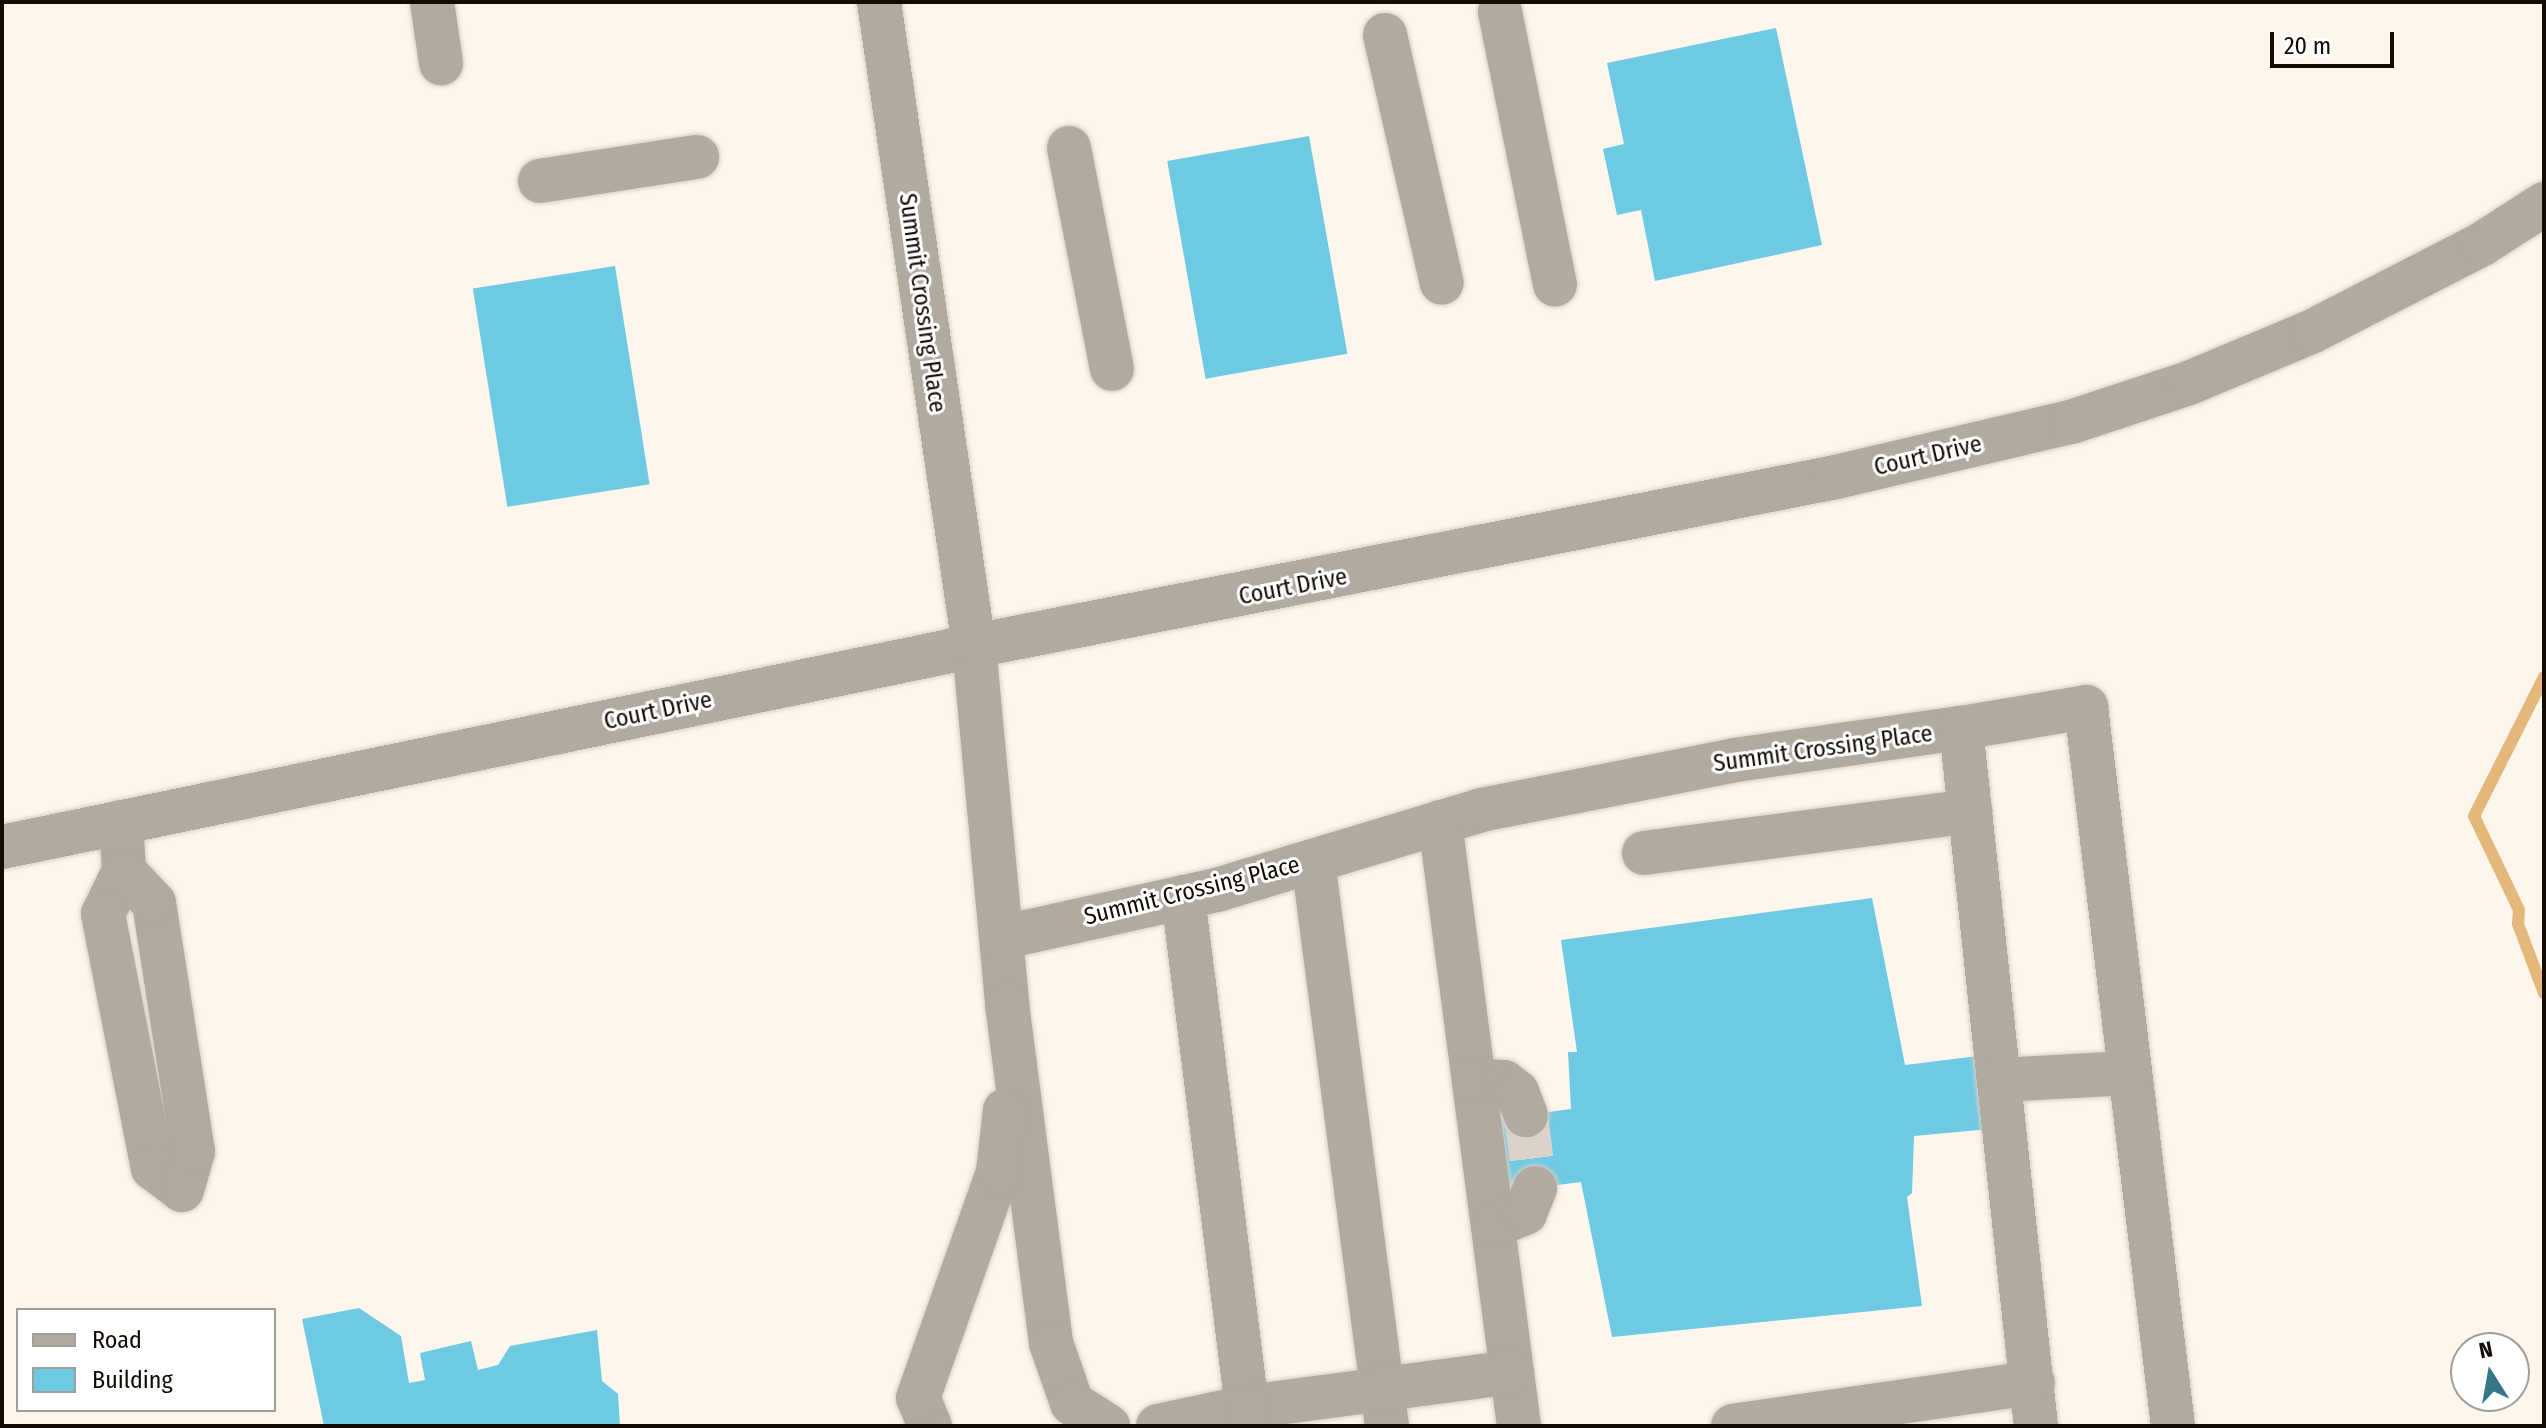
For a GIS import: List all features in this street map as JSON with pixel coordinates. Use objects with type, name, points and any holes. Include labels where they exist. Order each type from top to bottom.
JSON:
[{"type":"street","points":[[432,2],[441,63]]},
{"type":"street","name":"Summit Crossing Place","points":[[879,2],[974,646],[981,763],[1051,1343],[1072,1403],[1108,1426]]},
{"type":"street","points":[[1500,12],[1555,285]]},
{"type":"street","points":[[1385,35],[1442,283]]},
{"type":"street","points":[[1069,148],[1112,369]]},
{"type":"street","points":[[540,181],[697,157]]},
{"type":"street","name":"Court Drive","points":[[2,847],[974,646],[1805,484],[2071,422],[2189,383],[2311,332],[2482,244],[2544,204]]},
{"type":"street","points":[[1961,728],[2086,707],[2173,1426]]},
{"type":"street","name":"Summit Crossing Place","points":[[1004,937],[1183,897],[1440,822],[1735,760],[1961,728],[2036,1426]]},
{"type":"street","points":[[1644,853],[1970,811]]},
{"type":"street","points":[[121,822],[124,871],[103,914],[153,1168],[182,1190],[193,1152],[154,903],[124,871]]},
{"type":"street","points":[[1440,822],[1519,1426]]},
{"type":"street","points":[[1313,861],[1385,1407]]},
{"type":"street","points":[[1183,897],[1248,1416]]},
{"type":"street","name":"Summit Crossing Place","points":[[930,1426],[918,1398],[998,1172],[1013,1044]]},
{"type":"street","points":[[1999,1080],[2130,1073]]},
{"type":"street","points":[[1474,1080],[1504,1082],[1517,1092],[1526,1115]]},
{"type":"street","points":[[1493,1226],[1525,1213],[1535,1188]]},
{"type":"street","points":[[1158,1426],[1248,1416],[1385,1407],[1512,1372]]},
{"type":"street","points":[[1733,1426],[2033,1383]]},
{"type":"building","points":[[1776,28],[1822,245],[1655,281],[1641,210],[1617,215],[1603,149],[1624,144],[1607,63]]},
{"type":"building","points":[[1309,136],[1347,354],[1206,379],[1167,161]]},
{"type":"building","points":[[615,266],[650,484],[507,507],[473,289]]},
{"type":"building","points":[[1872,898],[1905,1065],[1978,1056],[1990,1129],[1914,1136],[1912,1193],[1907,1197],[1922,1306],[1612,1337],[1581,1182],[1509,1191],[1496,1119],[1571,1109],[1568,1052],[1577,1052],[1561,940]]},
{"type":"building","points":[[359,1308],[401,1336],[409,1383],[425,1380],[420,1353],[471,1341],[478,1370],[498,1365],[510,1346],[597,1330],[602,1381],[618,1394],[620,1426],[324,1426],[302,1319]]},
{"type":"waterway","points":[[2544,677],[2474,816],[2519,910],[2518,924],[2544,993]]},
{"type":"tunnel","points":[[1526,1115],[1535,1188]]}]
